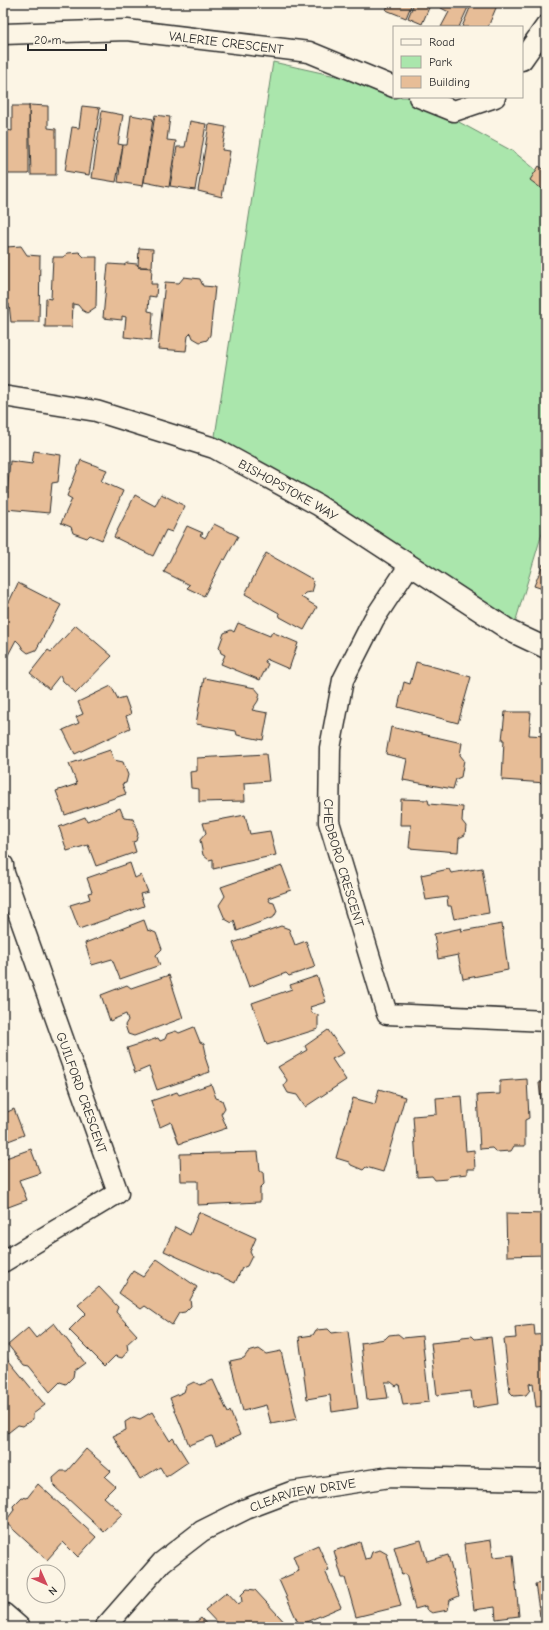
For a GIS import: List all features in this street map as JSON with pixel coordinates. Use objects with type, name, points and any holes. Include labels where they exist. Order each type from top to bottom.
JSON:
[{"type":"street","points":[[523,59],[546,26]]},
{"type":"street","name":"VALERIE CRESCENT","points":[[3,34],[127,30],[309,52],[393,87]]},
{"type":"street","points":[[422,98],[454,111],[492,98]]},
{"type":"street","name":"BISHOPSTOKE WAY","points":[[3,396],[96,410],[214,448],[318,505],[408,566],[512,632],[546,648]]},
{"type":"street","name":"CHEDBORO CRESCENT","points":[[408,566],[374,619],[343,680],[330,748],[329,822],[360,931],[387,1014],[546,1021]]},
{"type":"street","name":"GUILFORD CRESCENT","points":[[3,865],[4,873],[118,1193],[3,1262]]},
{"type":"street","name":"CLEARVIEW DRIVE","points":[[105,1627],[162,1562],[202,1531],[246,1509],[291,1492],[390,1477],[546,1480]]},
{"type":"street","points":[[3,1614],[18,1627]]},
{"type":"green space","points":[[273,62],[393,89],[393,98],[415,98],[514,152],[546,178],[546,520],[512,633],[213,449]]},
{"type":"building","points":[[389,3],[412,3],[406,18],[386,10]]},
{"type":"building","points":[[414,3],[431,3],[422,24],[408,18]]},
{"type":"building","points":[[443,3],[470,3],[459,26],[442,26],[449,12],[441,8]]},
{"type":"building","points":[[472,3],[498,3],[488,26],[462,26]]},
{"type":"building","points":[[29,105],[48,106],[48,128],[56,129],[56,175],[31,175]]},
{"type":"building","points":[[12,106],[29,106],[29,174],[3,174],[3,129],[12,131]]},
{"type":"building","points":[[82,106],[100,108],[89,175],[65,171],[72,127],[79,128]]},
{"type":"building","points":[[102,111],[123,115],[118,144],[123,145],[116,182],[92,178]]},
{"type":"building","points":[[131,115],[153,119],[143,186],[118,182],[123,145],[127,145]]},
{"type":"building","points":[[155,115],[170,117],[167,140],[176,141],[169,187],[144,182]]},
{"type":"building","points":[[190,121],[206,124],[195,190],[170,186],[177,147],[185,147]]},
{"type":"building","points":[[209,124],[226,127],[222,150],[230,151],[222,197],[198,191]]},
{"type":"building","points":[[539,166],[546,171],[546,192],[530,180]]},
{"type":"building","points":[[21,246],[27,255],[40,256],[39,322],[11,322],[9,304],[6,304],[3,308],[3,251],[6,247]]},
{"type":"building","points":[[139,248],[153,249],[152,267],[138,267],[152,268],[151,284],[157,284],[156,297],[149,296],[148,311],[153,312],[151,340],[124,337],[126,317],[122,316],[122,320],[103,318],[108,264],[124,265],[127,263],[137,264],[138,266]]},
{"type":"building","points":[[79,252],[84,257],[97,257],[96,307],[87,313],[78,305],[73,304],[72,327],[45,327],[46,298],[51,299],[53,257],[63,257],[68,253]]},
{"type":"building","points":[[184,277],[200,279],[203,286],[215,287],[210,335],[207,340],[200,342],[193,338],[191,333],[188,336],[186,351],[158,349],[165,282],[179,283]]},
{"type":"building","points":[[34,451],[61,455],[58,482],[52,483],[49,513],[6,509],[10,461],[32,464]]},
{"type":"building","points":[[81,460],[107,470],[101,481],[123,491],[102,540],[90,535],[87,538],[73,533],[71,527],[61,523],[72,499],[67,496]]},
{"type":"building","points":[[161,494],[185,506],[172,532],[166,530],[153,556],[114,537],[135,495],[155,506]]},
{"type":"building","points":[[214,524],[238,536],[225,560],[223,559],[204,596],[187,588],[190,585],[164,572],[187,526],[203,533],[200,535],[205,538]]},
{"type":"building","points":[[266,553],[312,579],[314,585],[312,592],[305,593],[301,597],[317,607],[304,630],[280,617],[279,613],[245,594]]},
{"type":"building","points":[[543,564],[546,565],[546,590],[534,586]]},
{"type":"building","points":[[18,583],[61,605],[36,650],[28,653],[16,640],[8,655],[3,653],[3,615]]},
{"type":"building","points":[[238,623],[270,636],[272,632],[298,643],[289,669],[266,659],[265,662],[268,664],[260,680],[221,664],[225,655],[221,653],[219,647],[224,633],[231,630],[234,632]]},
{"type":"building","points":[[76,625],[112,656],[76,693],[63,681],[60,675],[49,689],[30,673],[48,650],[51,652]]},
{"type":"building","points":[[416,662],[471,677],[458,723],[398,707],[404,682],[410,684]]},
{"type":"building","points":[[204,678],[255,688],[260,694],[258,701],[252,710],[268,713],[263,740],[237,735],[236,731],[196,724]]},
{"type":"building","points":[[111,686],[118,699],[125,697],[131,714],[126,716],[130,728],[75,754],[63,730],[79,723],[76,717],[83,714],[78,702]]},
{"type":"building","points":[[505,712],[531,712],[529,735],[546,736],[546,783],[502,780],[504,740],[502,740]]},
{"type":"building","points":[[391,727],[462,743],[460,755],[464,760],[461,777],[456,779],[453,789],[403,780],[407,759],[386,754]]},
{"type":"building","points":[[110,750],[114,760],[123,762],[128,775],[126,783],[122,784],[126,794],[65,815],[56,791],[77,784],[69,764]]},
{"type":"building","points":[[266,754],[269,781],[244,783],[245,801],[199,802],[199,789],[191,788],[190,772],[197,771],[197,758]]},
{"type":"building","points":[[401,799],[428,800],[429,804],[463,807],[462,821],[466,826],[465,835],[459,838],[458,852],[409,848],[411,825],[400,825]]},
{"type":"building","points":[[120,808],[124,818],[133,819],[138,834],[136,841],[133,842],[136,852],[96,866],[88,845],[67,851],[59,827],[85,817],[87,821]]},
{"type":"building","points":[[245,815],[250,834],[270,831],[276,855],[213,869],[213,859],[209,860],[203,855],[200,840],[206,833],[203,823]]},
{"type":"building","points":[[130,863],[135,878],[141,875],[148,892],[140,894],[144,906],[79,929],[70,905],[90,899],[88,893],[92,892],[87,878]]},
{"type":"building","points":[[282,866],[291,890],[268,898],[270,902],[274,903],[277,911],[274,917],[237,931],[234,920],[232,923],[225,919],[219,905],[225,896],[221,887]]},
{"type":"building","points":[[482,868],[489,913],[454,919],[451,906],[448,906],[447,897],[426,900],[421,875],[449,869],[451,873]]},
{"type":"building","points":[[144,920],[148,931],[149,930],[156,933],[162,949],[156,955],[160,965],[120,979],[112,959],[92,965],[85,943]]},
{"type":"building","points":[[502,924],[508,970],[463,979],[458,955],[438,959],[434,934],[462,928],[461,931]]},
{"type":"building","points":[[281,926],[289,929],[295,945],[306,941],[315,967],[289,976],[286,973],[249,987],[233,943]]},
{"type":"building","points":[[169,975],[183,1018],[134,1036],[128,1034],[125,1025],[128,1020],[126,1014],[110,1021],[101,995],[127,985],[131,988]]},
{"type":"building","points":[[317,976],[326,1002],[310,1007],[312,1013],[318,1015],[318,1029],[267,1045],[252,1003],[292,989],[290,985]]},
{"type":"building","points":[[194,1027],[200,1042],[204,1044],[206,1053],[205,1057],[210,1072],[157,1090],[149,1067],[135,1073],[127,1048],[158,1038],[160,1041],[165,1039],[167,1034],[176,1031],[179,1033]]},
{"type":"building","points":[[328,1030],[344,1053],[332,1059],[346,1080],[305,1107],[297,1095],[288,1093],[284,1086],[287,1080],[278,1067],[307,1050],[305,1046]]},
{"type":"building","points":[[527,1079],[529,1118],[525,1120],[525,1146],[514,1146],[511,1151],[496,1152],[492,1148],[480,1149],[477,1095],[500,1094],[500,1081]]},
{"type":"building","points":[[546,1082],[546,1115],[545,1110],[542,1110],[539,1083]]},
{"type":"building","points":[[211,1084],[216,1098],[222,1100],[225,1108],[221,1114],[227,1128],[179,1144],[171,1122],[160,1127],[151,1101],[177,1092],[179,1095]]},
{"type":"building","points":[[379,1089],[405,1097],[383,1172],[366,1167],[363,1170],[351,1165],[349,1162],[336,1158],[353,1098],[375,1104]]},
{"type":"building","points":[[462,1096],[466,1151],[474,1150],[475,1169],[467,1169],[467,1174],[450,1176],[447,1179],[435,1180],[432,1176],[417,1177],[413,1116],[437,1114],[436,1098]]},
{"type":"building","points":[[14,1109],[24,1135],[3,1143],[3,1114]]},
{"type":"building","points":[[31,1149],[40,1173],[19,1180],[27,1200],[3,1209],[3,1159]]},
{"type":"building","points":[[258,1152],[260,1170],[263,1172],[264,1184],[260,1188],[260,1202],[198,1205],[198,1181],[181,1181],[180,1154]]},
{"type":"building","points":[[199,1212],[256,1238],[250,1252],[252,1256],[247,1266],[242,1268],[235,1283],[164,1251],[175,1227],[190,1235]]},
{"type":"building","points":[[506,1213],[546,1214],[546,1255],[507,1256]]},
{"type":"building","points":[[157,1259],[197,1287],[190,1300],[191,1306],[185,1312],[179,1313],[172,1325],[145,1306],[141,1309],[119,1293],[133,1271],[143,1277]]},
{"type":"building","points":[[99,1287],[118,1307],[116,1312],[137,1335],[127,1344],[128,1351],[122,1358],[115,1356],[105,1366],[69,1330],[86,1313],[78,1305]]},
{"type":"building","points":[[54,1323],[85,1363],[74,1371],[73,1377],[66,1384],[60,1382],[50,1392],[29,1366],[24,1365],[8,1345],[28,1328],[36,1338]]},
{"type":"building","points":[[534,1325],[535,1335],[546,1334],[546,1406],[536,1407],[533,1383],[529,1384],[530,1390],[526,1395],[514,1396],[510,1392],[504,1339],[516,1338],[515,1327]]},
{"type":"building","points":[[328,1329],[332,1333],[348,1331],[358,1408],[332,1412],[330,1395],[307,1399],[299,1337],[313,1335],[316,1330]]},
{"type":"building","points":[[398,1334],[403,1338],[422,1336],[429,1402],[403,1405],[399,1384],[396,1386],[391,1382],[385,1382],[388,1398],[367,1400],[361,1343],[385,1339],[389,1335]]},
{"type":"building","points":[[472,1336],[475,1339],[491,1337],[499,1404],[473,1408],[471,1391],[437,1395],[431,1343],[460,1340],[462,1337]]},
{"type":"building","points":[[259,1349],[266,1354],[281,1351],[297,1419],[271,1424],[266,1405],[243,1411],[230,1361],[244,1358],[248,1352]]},
{"type":"building","points":[[5,1356],[45,1405],[33,1414],[33,1419],[23,1426],[18,1425],[4,1436],[3,1358]]},
{"type":"building","points":[[213,1380],[228,1413],[230,1411],[240,1435],[216,1446],[212,1436],[189,1445],[170,1398],[184,1392],[186,1386],[194,1382],[200,1385]]},
{"type":"building","points":[[152,1412],[170,1441],[173,1438],[188,1462],[166,1477],[160,1467],[140,1479],[113,1436],[126,1430],[125,1422],[133,1417],[140,1419]]},
{"type":"building","points":[[86,1449],[111,1471],[105,1477],[115,1486],[104,1497],[123,1514],[104,1532],[54,1486],[53,1478],[61,1471],[67,1471]]},
{"type":"building","points":[[38,1484],[96,1537],[78,1557],[63,1542],[47,1560],[5,1522],[14,1510],[13,1506],[22,1497],[27,1498]]},
{"type":"building","points":[[421,1540],[427,1561],[448,1555],[459,1596],[450,1600],[448,1610],[432,1613],[426,1609],[426,1606],[415,1609],[406,1574],[402,1575],[394,1547]]},
{"type":"building","points":[[491,1540],[493,1557],[513,1555],[519,1616],[496,1619],[495,1607],[474,1610],[464,1544]]},
{"type":"building","points":[[360,1542],[365,1559],[370,1558],[372,1552],[380,1550],[387,1554],[401,1606],[356,1617],[345,1578],[342,1578],[334,1551]]},
{"type":"building","points":[[318,1545],[329,1570],[325,1571],[341,1607],[299,1625],[279,1580],[299,1571],[293,1556]]},
{"type":"building","points":[[546,1583],[546,1615],[540,1616],[535,1584]]},
{"type":"building","points":[[247,1589],[255,1590],[289,1627],[221,1627],[205,1610],[227,1592],[238,1604],[242,1602],[241,1595]]},
{"type":"building","points":[[201,1618],[209,1627],[190,1627]]}]
